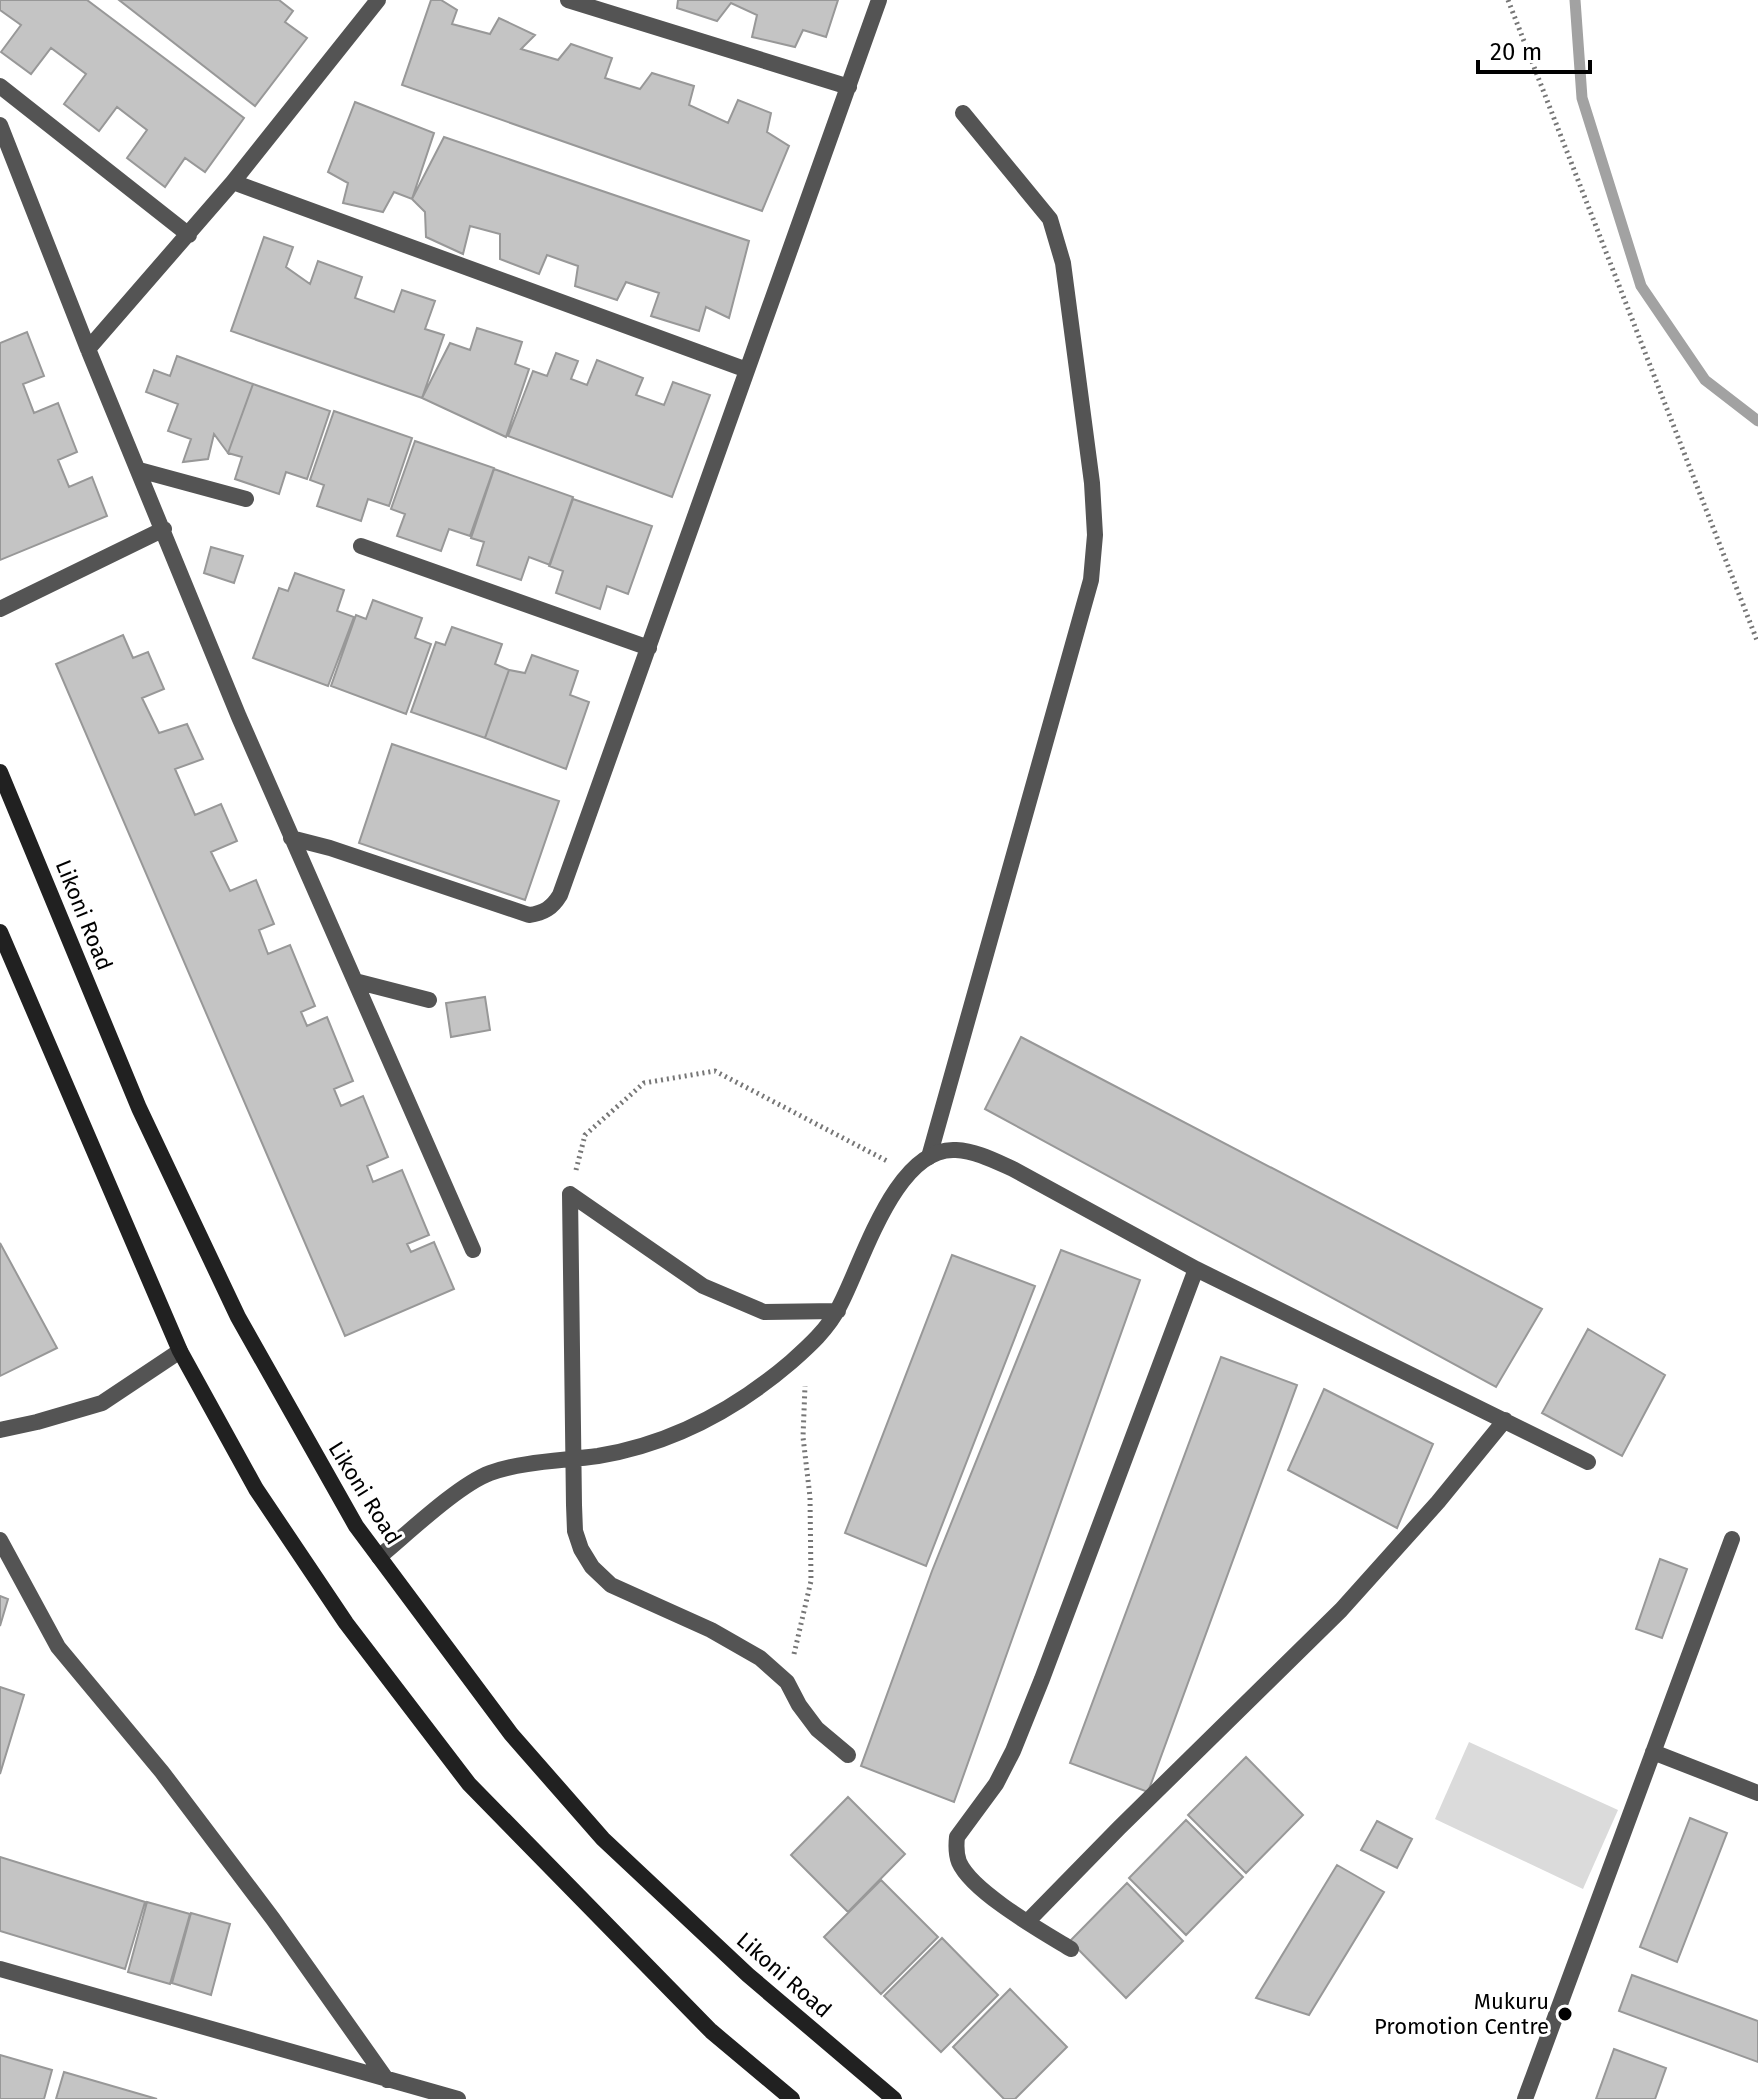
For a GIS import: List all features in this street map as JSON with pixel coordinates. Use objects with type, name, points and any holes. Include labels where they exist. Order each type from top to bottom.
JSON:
[{"type":"main road","name":"Likoni Road","points":[[0,772],[139,1108],[238,1317],[356,1526],[511,1734],[603,1839],[748,1975],[894,2099]]},
{"type":"main road","points":[[0,932],[180,1351],[256,1489],[346,1623],[469,1784],[711,2031],[792,2099]]},
{"type":"street","points":[[568,0],[849,87]]},
{"type":"street","points":[[291,838],[330,848],[529,915],[546,911],[560,895],[879,0]]},
{"type":"street","points":[[88,349],[233,182],[373,2]]},
{"type":"street","points":[[0,86],[189,235]]},
{"type":"street","points":[[929,1157],[1091,580],[1095,535],[1092,483],[1063,263],[1050,219],[963,113]]},
{"type":"street","points":[[0,125],[239,717],[473,1250]]},
{"type":"street","points":[[233,182],[747,370]]},
{"type":"street","points":[[139,470],[246,499]]},
{"type":"street","points":[[0,609],[164,529]]},
{"type":"street","points":[[361,546],[649,648]]},
{"type":"street","points":[[355,981],[429,1000]]},
{"type":"street","points":[[379,1557],[458,1492],[488,1473],[637,1447],[721,1413],[753,1392],[812,1343],[838,1311],[880,1215],[909,1173],[929,1157],[954,1149],[983,1155],[1196,1269],[1588,1462]]},
{"type":"street","points":[[570,1194],[703,1286],[764,1312],[838,1311]]},
{"type":"street","points":[[570,1194],[575,1531],[581,1549],[592,1567],[611,1585],[736,1643],[760,1658],[787,1682],[817,1729],[848,1755]]},
{"type":"street","points":[[1071,1949],[1027,1922],[968,1876],[960,1864],[957,1837],[996,1784],[1013,1751],[1196,1269]]},
{"type":"street","points":[[0,1430],[102,1403],[180,1351]]},
{"type":"street","points":[[1027,1922],[1341,1610],[1438,1502],[1505,1420]]},
{"type":"street","points":[[1525,2099],[1732,1539]]},
{"type":"street","points":[[0,1540],[58,1647],[162,1772],[273,1919],[387,2080]]},
{"type":"street","points":[[1653,1752],[1758,1793]]},
{"type":"street","points":[[0,1969],[458,2099]]},
{"type":"path","points":[[1508,0],[1758,643]]},
{"type":"path","points":[[570,1194],[585,1135],[644,1083],[715,1071],[909,1173]]},
{"type":"path","points":[[787,1682],[811,1581],[810,1497],[803,1437],[804,1391],[812,1343]]},
{"type":"shaded area","points":[[1469,1742],[1618,1810],[1583,1889],[1435,1819]]},
{"type":"building","points":[[0,0],[87,0],[244,118],[205,172],[185,158],[165,187],[127,158],[147,130],[117,107],[99,131],[64,104],[86,74],[51,48],[31,74],[1,52],[21,25],[0,10]]},
{"type":"building","points":[[119,0],[279,0],[293,11],[285,22],[307,38],[255,106]]},
{"type":"building","points":[[431,0],[441,0],[457,10],[452,24],[490,34],[499,18],[535,35],[521,49],[558,60],[571,44],[612,58],[605,78],[640,89],[652,73],[694,86],[689,105],[728,123],[738,100],[771,113],[767,132],[789,146],[762,211],[402,85]]},
{"type":"building","points":[[678,0],[838,0],[826,37],[803,30],[795,47],[752,37],[757,15],[731,3],[717,21],[677,8]]},
{"type":"building","points":[[355,102],[434,133],[412,199],[394,192],[383,212],[343,203],[348,183],[328,172]]},
{"type":"building","points":[[444,137],[749,241],[729,318],[706,307],[699,331],[651,316],[659,293],[626,282],[617,300],[575,286],[578,266],[547,255],[539,274],[500,259],[500,234],[470,226],[463,254],[426,237],[425,212],[412,199]]},
{"type":"building","points":[[264,237],[293,247],[286,267],[310,284],[318,261],[362,277],[355,298],[394,312],[402,290],[435,301],[425,329],[444,335],[422,398],[231,331]]},
{"type":"building","points":[[477,328],[522,342],[515,364],[529,369],[506,437],[422,398],[450,343],[470,350]]},
{"type":"building","points":[[27,332],[44,376],[23,384],[34,413],[58,403],[77,452],[58,460],[69,487],[92,477],[107,516],[0,560],[0,343]]},
{"type":"building","points":[[556,353],[578,361],[571,379],[587,385],[597,360],[643,378],[636,395],[664,405],[673,382],[710,395],[672,497],[508,436],[533,371],[547,376]]},
{"type":"building","points":[[177,356],[253,384],[228,453],[214,434],[208,459],[183,462],[191,439],[168,431],[178,404],[146,392],[154,370],[170,376]]},
{"type":"building","points":[[253,384],[330,411],[307,479],[286,472],[279,494],[235,479],[242,457],[228,453]]},
{"type":"building","points":[[334,411],[412,438],[389,506],[368,499],[361,521],[317,506],[324,485],[310,480]]},
{"type":"building","points":[[415,441],[494,468],[470,536],[449,529],[441,551],[397,536],[405,514],[391,509]]},
{"type":"building","points":[[494,469],[573,497],[550,565],[529,557],[521,580],[477,565],[484,542],[471,538]]},
{"type":"building","points":[[573,499],[652,526],[628,594],[607,586],[600,609],[556,593],[563,571],[549,566]]},
{"type":"building","points":[[211,547],[243,556],[234,583],[204,573]]},
{"type":"building","points":[[295,573],[344,590],[337,611],[354,617],[328,686],[253,658],[279,588],[288,591]]},
{"type":"building","points":[[373,600],[422,618],[415,638],[431,644],[406,714],[331,686],[356,615],[366,619]]},
{"type":"building","points":[[452,627],[502,644],[495,664],[509,670],[485,738],[411,712],[436,642],[445,645]]},
{"type":"building","points":[[123,635],[133,658],[148,652],[164,689],[142,698],[159,733],[187,724],[203,759],[175,769],[195,815],[221,804],[237,841],[211,852],[230,891],[256,880],[274,924],[259,930],[268,954],[290,945],[315,1006],[301,1012],[307,1026],[327,1017],[353,1081],[334,1089],[341,1106],[363,1096],[388,1157],[367,1166],[373,1182],[402,1170],[429,1235],[407,1244],[411,1252],[434,1242],[454,1289],[345,1336],[56,664]]},
{"type":"building","points":[[532,655],[578,671],[570,695],[589,702],[566,769],[485,738],[509,670],[525,673]]},
{"type":"building","points":[[392,744],[559,801],[525,900],[359,843]]},
{"type":"building","points":[[485,997],[490,1030],[451,1037],[446,1003]]},
{"type":"building","points":[[1021,1037],[1542,1309],[1496,1387],[985,1109]]},
{"type":"building","points":[[0,1243],[57,1348],[0,1376]]},
{"type":"building","points":[[1061,1250],[1140,1280],[954,1802],[861,1766],[932,1571]]},
{"type":"building","points":[[952,1255],[1035,1286],[926,1566],[845,1533]]},
{"type":"building","points":[[1588,1329],[1665,1375],[1622,1456],[1542,1413]]},
{"type":"building","points":[[1221,1357],[1297,1385],[1148,1792],[1070,1763]]},
{"type":"building","points":[[1324,1389],[1433,1444],[1397,1528],[1288,1470]]},
{"type":"building","points":[[1660,1559],[1687,1569],[1662,1638],[1636,1629]]},
{"type":"building","points":[[0,1596],[8,1599],[0,1626]]},
{"type":"building","points":[[0,1687],[24,1695],[0,1774]]},
{"type":"building","points":[[1246,1757],[1303,1815],[1246,1873],[1188,1815]]},
{"type":"building","points":[[848,1797],[905,1854],[848,1912],[791,1855]]},
{"type":"building","points":[[1690,1818],[1727,1833],[1677,1962],[1640,1947]]},
{"type":"building","points":[[1186,1820],[1243,1877],[1186,1935],[1129,1878]]},
{"type":"building","points":[[1377,1821],[1412,1839],[1397,1868],[1361,1850]]},
{"type":"building","points":[[0,1857],[145,1902],[125,1969],[0,1931]]},
{"type":"building","points":[[1337,1865],[1384,1892],[1309,2015],[1256,1998]]},
{"type":"building","points":[[881,1880],[938,1937],[881,1994],[824,1937]]},
{"type":"building","points":[[1127,1883],[1183,1941],[1126,1998],[1070,1941]]},
{"type":"building","points":[[147,1902],[190,1914],[170,1984],[128,1972]]},
{"type":"building","points":[[191,1913],[230,1924],[211,1995],[172,1983]]},
{"type":"building","points":[[942,1938],[998,1995],[941,2052],[884,1996]]},
{"type":"building","points":[[1632,1975],[1758,2021],[1758,2062],[1619,2011]]},
{"type":"building","points":[[1010,1989],[1067,2047],[1015,2099],[1004,2099],[953,2047]]},
{"type":"building","points":[[1614,2049],[1666,2068],[1655,2099],[1596,2099]]},
{"type":"building","points":[[0,2055],[52,2070],[44,2099],[0,2099]]},
{"type":"building","points":[[64,2072],[157,2099],[56,2099]]},
{"type":"waterway","points":[[1575,0],[1582,98],[1641,286],[1705,380],[1758,421]]},
{"type":"place","name":"Mukuru Promotion Centre","points":[[1565,2014]]}]
